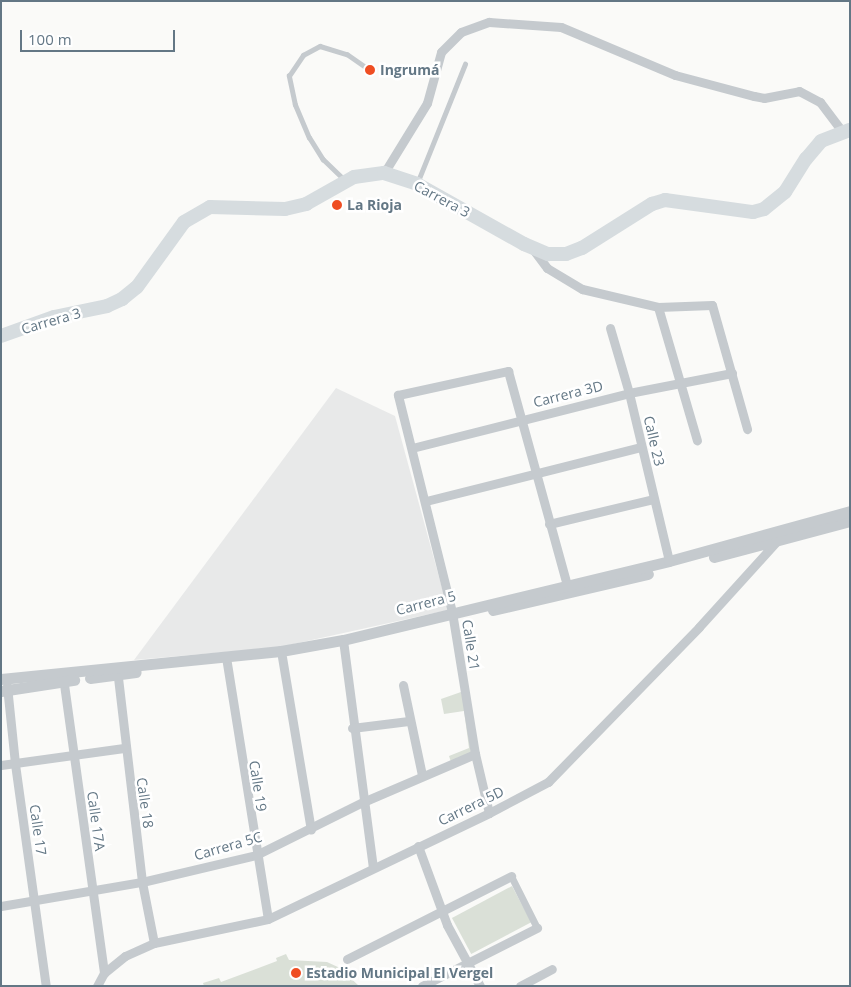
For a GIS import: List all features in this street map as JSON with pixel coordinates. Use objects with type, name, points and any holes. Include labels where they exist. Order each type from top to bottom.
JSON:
[{"type":"main road","name":"Carrera 3","points":[[1,336],[54,317],[107,306],[122,299],[137,286],[184,222],[197,212],[210,208],[285,209],[306,204],[347,181],[369,173],[384,174],[417,184],[548,254],[566,254],[582,248],[665,200],[753,212],[764,209],[785,192],[806,158],[821,141],[846,131]]},
{"type":"street","points":[[384,174],[427,103],[441,52],[461,32],[488,22],[561,27],[675,75],[754,96],[764,98],[800,91],[820,102],[846,131]]},
{"type":"street","points":[[530,246],[546,268],[582,289],[658,307],[712,305],[747,429]]},
{"type":"street","points":[[658,307],[697,440]]},
{"type":"street","name":"Calle 23","points":[[610,328],[629,393],[653,499],[670,560]]},
{"type":"street","name":"Calle 21","points":[[489,813],[475,754],[452,616],[426,501],[398,395],[508,371],[520,420]]},
{"type":"street","name":"Carrera 3D","points":[[412,448],[629,393],[732,373]]},
{"type":"street","points":[[520,420],[568,589]]},
{"type":"street","points":[[426,501],[535,472],[641,447]]},
{"type":"street","points":[[549,524],[653,499]]},
{"type":"street","name":"Carrera 5","points":[[4,691],[63,678],[117,670],[282,657],[568,589],[778,536],[850,511]]},
{"type":"street","name":"Carrera 5","points":[[568,589],[670,560],[850,522]]},
{"type":"street","name":"Carrera 5D","points":[[96,986],[104,973],[125,956],[154,943],[268,919],[489,813],[548,782],[575,757],[621,704],[699,627],[778,536]]},
{"type":"street","points":[[343,643],[352,728],[373,867]]},
{"type":"street","name":"Carrera 5","points":[[225,660],[343,643]]},
{"type":"street","points":[[282,657],[311,830]]},
{"type":"street","name":"Calle 19","points":[[225,660],[268,919]]},
{"type":"street","name":"Calle 18","points":[[117,670],[124,748],[142,882],[154,943]]},
{"type":"street","name":"Carrera 5","points":[[4,678],[63,678]]},
{"type":"street","name":"Calle 17","points":[[4,678],[4,691],[46,986]]},
{"type":"street","name":"Calle 17A","points":[[63,678],[104,973]]},
{"type":"street","points":[[403,685],[422,776]]},
{"type":"street","points":[[352,728],[409,721]]},
{"type":"street","points":[[1,765],[124,748]]},
{"type":"street","name":"Carrera 5C","points":[[1,906],[34,902],[142,882],[256,855],[311,830],[363,802],[475,754]]},
{"type":"street","points":[[418,846],[444,909],[447,925],[480,986]]},
{"type":"street","points":[[347,959],[511,876],[537,928],[468,965],[422,986]]},
{"type":"street","points":[[520,986],[552,969]]},
{"type":"lane","points":[[347,181],[334,173],[310,138],[295,105],[289,76],[303,55],[320,46],[348,54],[364,66]]},
{"type":"lane","points":[[417,184],[465,64]]},
{"type":"shaded area","points":[[336,388],[395,416],[448,610],[280,647],[134,660]]},
{"type":"shaded area","points":[[461,692],[466,711],[471,753],[451,762],[449,756],[469,748],[464,711],[444,714],[441,699]]},
{"type":"shaded area","points":[[512,886],[531,922],[471,954],[452,918]]},
{"type":"shaded area","name":"Estadio Municipal El Vergel","points":[[286,954],[289,960],[327,962],[340,968],[359,986],[204,986],[203,983],[219,978],[221,982],[277,961],[276,958]]},
{"type":"place","name":"Ingrumá","points":[[370,70]]},
{"type":"place","name":"La Rioja","points":[[337,205]]},
{"type":"place","name":"Estadio Municipal El Vergel","points":[[296,973]]}]
